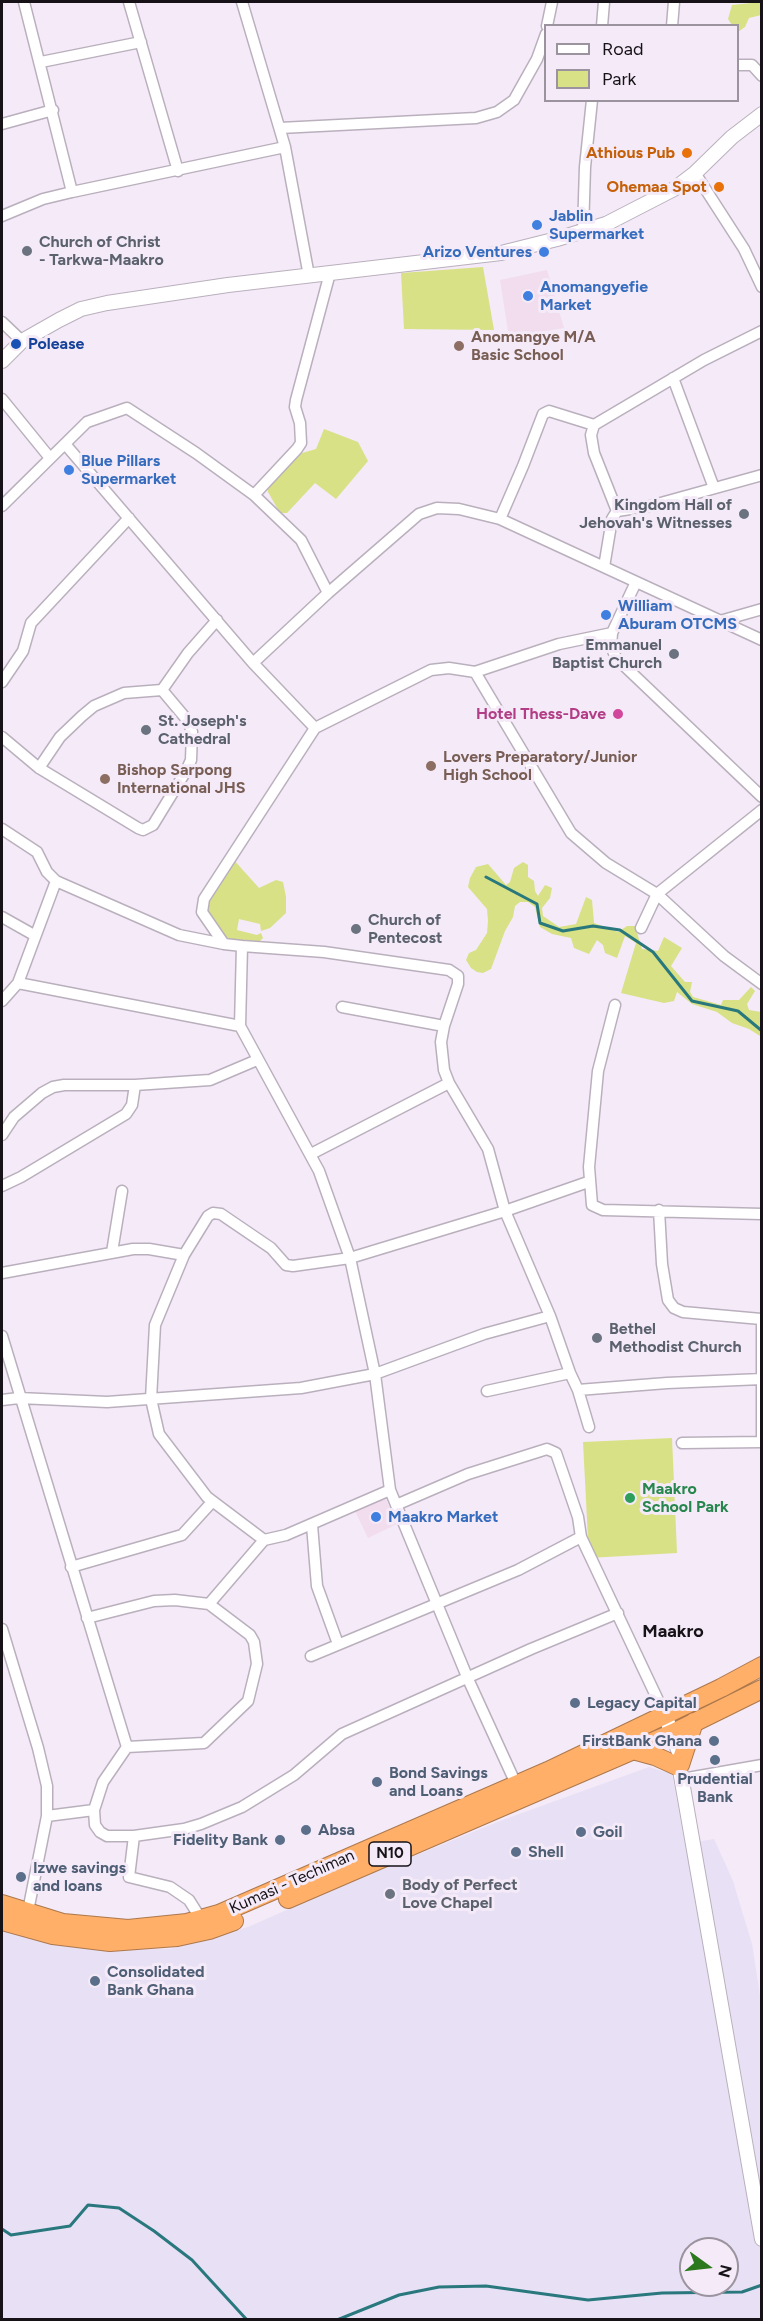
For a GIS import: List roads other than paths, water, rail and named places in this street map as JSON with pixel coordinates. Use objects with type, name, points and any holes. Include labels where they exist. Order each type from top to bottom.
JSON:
[{"type":"highway","name":"Kumasi - Techiman","points":[[2,1904],[26,1921],[128,1929],[187,1923],[201,1919],[258,1899],[516,1784],[660,1717],[762,1666]]},
{"type":"highway","name":"N10","points":[[2,1921],[26,1921],[53,1935],[110,1942],[141,1942],[177,1938],[209,1930],[668,1735],[762,1689]]},
{"type":"highway","points":[[633,1750],[655,1755],[680,1770],[694,1722]]},
{"type":"street","points":[[24,2],[72,192]]},
{"type":"street","points":[[129,2],[178,171]]},
{"type":"street","points":[[242,2],[285,147],[309,276]]},
{"type":"street","points":[[547,24],[552,2]]},
{"type":"street","points":[[602,24],[604,2]]},
{"type":"street","points":[[672,24],[674,2]]},
{"type":"street","points":[[280,128],[476,118],[497,112],[514,100],[537,59],[544,40]]},
{"type":"street","points":[[41,62],[141,42]]},
{"type":"street","points":[[739,64],[752,65],[762,76]]},
{"type":"street","points":[[583,231],[585,167],[592,102]]},
{"type":"street","points":[[2,124],[53,110]]},
{"type":"street","points":[[2,362],[22,341],[81,309],[107,303],[228,285],[501,253],[606,224],[674,189],[695,173],[732,137],[762,114]]},
{"type":"street","points":[[2,216],[43,199],[285,147]]},
{"type":"street","points":[[695,173],[744,249],[762,287]]},
{"type":"street","points":[[254,495],[301,443],[302,436],[295,407],[296,400],[330,273]]},
{"type":"street","points":[[2,322],[22,341]]},
{"type":"street","points":[[617,511],[594,453],[591,435],[594,425],[673,378],[762,331]]},
{"type":"street","points":[[673,378],[714,488]]},
{"type":"street","points":[[2,399],[50,458]]},
{"type":"street","points":[[2,506],[87,422],[127,408],[196,453],[254,495],[301,540],[328,593]]},
{"type":"street","points":[[500,519],[543,414],[549,411],[594,425]]},
{"type":"street","points":[[64,444],[253,663],[315,728]]},
{"type":"street","points":[[604,567],[612,519],[617,511],[650,506],[762,475]]},
{"type":"street","points":[[253,663],[328,593],[419,514],[437,508],[500,519],[762,640]]},
{"type":"street","points":[[2,682],[23,651],[31,623],[129,518]]},
{"type":"street","points":[[636,582],[612,633],[611,646],[616,658],[762,797]]},
{"type":"street","points":[[720,621],[762,609]]},
{"type":"street","points":[[162,690],[188,653],[217,620]]},
{"type":"street","points":[[224,944],[202,912],[204,899],[315,728],[431,670],[449,668],[475,672],[559,644],[612,633]]},
{"type":"street","points":[[475,672],[571,832],[606,863],[657,894],[724,956],[762,984]]},
{"type":"street","points":[[2,737],[39,768],[138,828],[148,828],[186,771],[193,745],[188,721],[162,690]]},
{"type":"street","points":[[39,768],[60,737],[94,706],[124,693],[162,690]]},
{"type":"street","points":[[641,928],[657,894],[762,810]]},
{"type":"street","points":[[2,829],[37,852],[47,872],[56,881],[166,930],[224,944],[324,952],[449,970],[458,976],[458,984],[444,1026],[441,1053],[449,1083],[488,1149],[505,1211],[550,1316],[578,1390],[589,1427]]},
{"type":"street","points":[[2,1001],[18,983],[56,881]]},
{"type":"street","points":[[2,917],[34,935]]},
{"type":"street","points":[[242,946],[240,1026],[311,1154],[328,1191],[350,1258],[375,1374],[390,1490],[468,1679],[516,1784]]},
{"type":"street","points":[[18,983],[240,1026]]},
{"type":"street","points":[[615,1005],[598,1071],[588,1182],[592,1205],[598,1209],[762,1214]]},
{"type":"street","points":[[342,1007],[444,1026]]},
{"type":"street","points":[[2,1135],[14,1117],[42,1093],[53,1087],[210,1080],[257,1060]]},
{"type":"street","points":[[311,1154],[449,1083]]},
{"type":"street","points":[[2,1186],[126,1114],[132,1105],[135,1085]]},
{"type":"street","points":[[264,1540],[212,1502],[159,1434],[151,1399],[155,1325],[184,1255],[208,1216],[217,1212],[271,1248],[288,1266],[350,1258],[505,1211],[588,1182]]},
{"type":"street","points":[[112,1252],[122,1191]]},
{"type":"street","points":[[659,1210],[662,1264],[669,1300],[674,1308],[683,1312],[761,1319],[762,1442],[682,1443]]},
{"type":"street","points":[[2,1273],[141,1248],[184,1255]]},
{"type":"street","points":[[2,1400],[19,1398],[96,1402],[301,1389],[375,1374],[475,1337],[550,1316]]},
{"type":"street","points":[[2,1336],[127,1747]]},
{"type":"street","points":[[488,1391],[570,1373]]},
{"type":"street","points":[[578,1390],[761,1379]]},
{"type":"street","points":[[396,1505],[468,1474],[547,1449],[556,1453],[578,1517],[581,1537],[618,1613],[680,1770],[762,2239]]},
{"type":"street","points":[[209,1604],[264,1540],[312,1525],[390,1490]]},
{"type":"street","points":[[71,1567],[182,1535],[212,1502]]},
{"type":"street","points":[[312,1525],[317,1586],[338,1644]]},
{"type":"street","points":[[312,1656],[518,1570],[581,1537]]},
{"type":"street","points":[[87,1618],[154,1601],[175,1600],[209,1604],[250,1635],[254,1642],[257,1664],[248,1701],[204,1743],[127,1747]]},
{"type":"street","points":[[127,1747],[103,1782],[94,1810],[95,1825],[107,1836],[134,1836],[184,1829],[242,1807],[294,1775],[342,1734],[468,1679],[531,1648],[618,1613]]},
{"type":"street","points":[[2,1629],[46,1777],[47,1816],[26,1921]]},
{"type":"street","points":[[680,1770],[762,1765]]},
{"type":"street","points":[[47,1816],[94,1810]]},
{"type":"street","points":[[134,1836],[129,1877],[171,1887],[189,1900],[201,1919]]},
{"type":"waterway","points":[[486,877],[537,904],[540,923],[563,931],[593,926],[620,930],[653,952],[692,1001],[738,1011],[762,1031]]},
{"type":"waterway","points":[[2,2229],[11,2235],[70,2226],[88,2205],[119,2208],[192,2260],[247,2320]]},
{"type":"waterway","points":[[337,2320],[399,2295],[439,2287],[486,2286],[588,2300],[662,2293],[742,2292],[762,2285]]},
{"type":"place","name":"Athious Pub","points":[[687,153]]},
{"type":"place","name":"Ohemaa Spot","points":[[719,187]]},
{"type":"place","name":"Jablin Supermarket","points":[[537,225]]},
{"type":"place","name":"Church of Christ - Tarkwa-Maakro","points":[[27,251]]},
{"type":"place","name":"Arizo Ventures","points":[[544,252]]},
{"type":"place","name":"Anomangyefie Market","points":[[528,296]]},
{"type":"place","name":"Polease","points":[[16,344]]},
{"type":"place","name":"Anomangye M/A Basic School","points":[[459,346]]},
{"type":"place","name":"Blue Pillars Supermarket","points":[[69,470]]},
{"type":"place","name":"Kingdom Hall of Jehovah's Witnesses","points":[[744,514]]},
{"type":"place","name":"William Aburam OTCMS","points":[[606,615]]},
{"type":"place","name":"Emmanuel Baptist Church","points":[[674,654]]},
{"type":"place","name":"Hotel Thess-Dave","points":[[618,714]]},
{"type":"place","name":"St. Joseph's Cathedral","points":[[146,730]]},
{"type":"place","name":"Lovers Preparatory/Junior High School","points":[[431,766]]},
{"type":"place","name":"Bishop Sarpong International JHS","points":[[105,779]]},
{"type":"place","name":"Church of Pentecost","points":[[356,929]]},
{"type":"place","name":"Bethel Methodist Church","points":[[597,1338]]},
{"type":"place","name":"Maakro School Park","points":[[630,1498]]},
{"type":"place","name":"Maakro Market","points":[[376,1517]]},
{"type":"place","name":"Legacy Capital","points":[[575,1703]]},
{"type":"place","name":"FirstBank Ghana","points":[[714,1741]]},
{"type":"place","name":"Prudential Bank","points":[[715,1760]]},
{"type":"place","name":"Bond Savings and Loans","points":[[377,1782]]},
{"type":"place","name":"Absa","points":[[306,1830]]},
{"type":"place","name":"Goil","points":[[581,1832]]},
{"type":"place","name":"Fidelity Bank","points":[[280,1840]]},
{"type":"place","name":"Shell","points":[[516,1852]]},
{"type":"place","name":"Izwe savings and loans","points":[[21,1877]]},
{"type":"place","name":"Body of Perfect Love Chapel","points":[[390,1894]]},
{"type":"place","name":"Consolidated Bank Ghana","points":[[95,1981]]},
{"type":"district","name":"Maakro","points":[[673,1632]]}]
